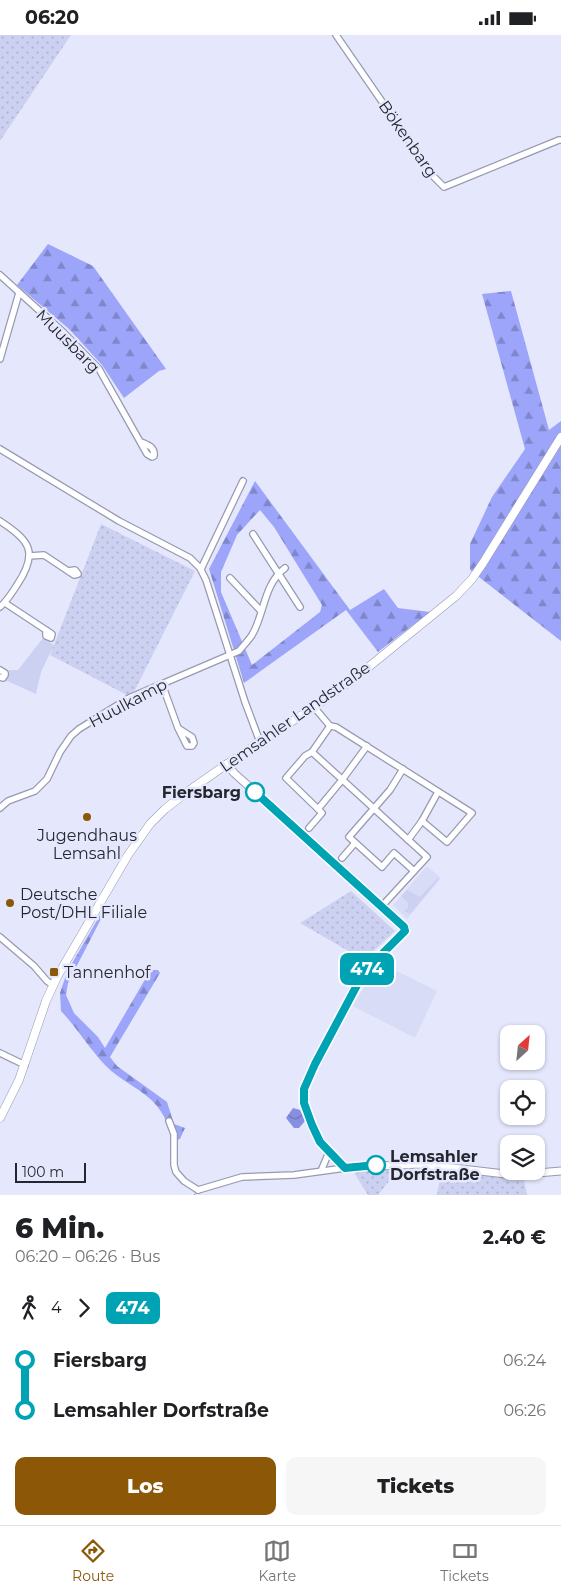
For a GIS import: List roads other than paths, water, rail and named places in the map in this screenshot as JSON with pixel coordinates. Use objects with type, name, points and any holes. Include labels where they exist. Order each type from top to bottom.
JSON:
[{"type":"main road","name":"Lemsahler Landstraße","points":[[0,1118],[25,1065],[53,985],[128,855],[143,833],[157,817],[177,800],[360,674],[465,588],[483,563],[561,437]]},
{"type":"street","name":"Bökenbarg","points":[[336,35],[434,177],[444,187],[561,140]]},
{"type":"street","name":"Muusbarg","points":[[0,275],[99,369],[142,442]]},
{"type":"street","points":[[0,359],[19,293]]},
{"type":"street","points":[[0,449],[118,521],[184,554],[201,569],[260,742]]},
{"type":"street","points":[[201,569],[243,481]]},
{"type":"street","points":[[0,521],[22,537],[28,547],[29,555],[26,571],[2,605],[46,630]]},
{"type":"street","points":[[253,534],[300,607]]},
{"type":"street","points":[[29,555],[44,555],[68,571]]},
{"type":"street","points":[[279,573],[285,568]]},
{"type":"street","name":"Huulkamp","points":[[0,808],[8,801],[35,791],[47,779],[60,752],[71,736],[79,729],[122,702],[238,651],[251,636],[271,584],[279,573]]},
{"type":"street","points":[[230,579],[261,611]]},
{"type":"street","points":[[0,670],[5,673],[3,678],[0,677]]},
{"type":"street","points":[[162,684],[178,728]]},
{"type":"street","points":[[314,707],[330,726],[336,727],[472,813],[447,842],[422,821]]},
{"type":"street","points":[[309,828],[322,813],[286,778],[305,756],[312,752],[330,726]]},
{"type":"street","points":[[318,809],[367,746]]},
{"type":"street","points":[[312,752],[427,857],[382,906]]},
{"type":"street","points":[[227,764],[234,773],[404,927],[405,931],[364,972],[315,1064],[304,1089],[304,1103],[320,1142],[345,1168]]},
{"type":"street","points":[[402,769],[390,790],[349,837],[382,867],[394,853],[414,871]]},
{"type":"street","points":[[408,840],[422,821],[438,791]]},
{"type":"street","points":[[342,858],[355,843]]},
{"type":"street","points":[[0,937],[53,985]]},
{"type":"street","points":[[0,1053],[25,1065]]},
{"type":"street","points":[[169,1121],[174,1134],[174,1165],[176,1172],[198,1192],[242,1177],[278,1176],[345,1168],[418,1164],[514,1175],[561,1171]]},
{"type":"street","points":[[321,1171],[329,1152]]},
{"type":"water","points":[[293,1108],[300,1110],[305,1121],[299,1128],[294,1128],[286,1118]]},
{"type":"place","name":"Fiersbarg","points":[[255,792]]},
{"type":"place","name":"Jugendhaus Lemsahl","points":[[87,817]]},
{"type":"place","name":"Deutsche Post/DHL Filiale","points":[[10,903]]},
{"type":"place","name":"Tannenhof","points":[[54,972]]},
{"type":"place","name":"Lemsahler Dorfstraße","points":[[376,1165]]}]
